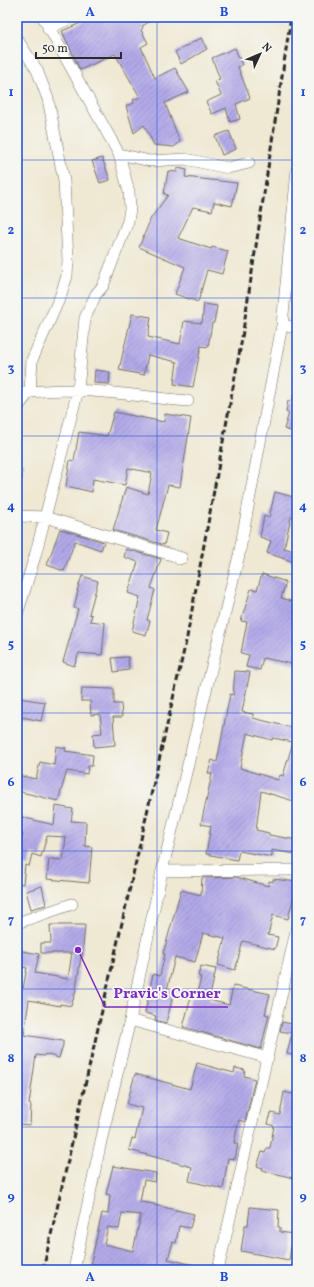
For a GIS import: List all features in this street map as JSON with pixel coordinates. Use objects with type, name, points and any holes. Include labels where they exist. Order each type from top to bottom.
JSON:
[{"type":"street","points":[[17,615],[46,517],[78,390],[84,318],[96,294],[103,286],[128,221],[130,209],[129,192],[119,154],[48,29],[43,17]]},
{"type":"street","points":[[48,29],[72,17]]},
{"type":"street","points":[[17,39],[37,70],[48,99],[64,182],[68,260],[67,276],[60,296],[32,360],[30,391],[17,408],[17,413]]},
{"type":"street","points":[[119,154],[150,161],[185,159],[228,168],[249,163]]},
{"type":"street","points":[[74,1270],[101,1141],[130,1020],[162,871],[239,555],[282,325],[297,170]]},
{"type":"street","points":[[282,325],[297,328]]},
{"type":"street","points":[[17,394],[30,391],[78,390],[188,401]]},
{"type":"street","points":[[17,516],[46,517],[182,558],[179,559]]},
{"type":"street","points":[[162,871],[297,870]]},
{"type":"street","points":[[17,923],[72,904]]},
{"type":"street","points":[[218,1270],[297,927]]},
{"type":"street","points":[[130,1020],[268,1058]]},
{"type":"building","points":[[95,17],[157,17],[142,26],[143,28],[141,30],[148,43],[141,47],[155,78],[175,68],[189,92],[165,103],[180,142],[174,147],[154,145],[144,125],[134,133],[126,106],[134,103],[133,100],[140,97],[115,54],[80,70],[62,31]]},
{"type":"building","points":[[201,38],[207,49],[181,64],[175,52]]},
{"type":"building","points":[[235,48],[242,65],[238,67],[250,98],[236,104],[240,119],[230,122],[226,108],[212,114],[206,102],[221,95],[215,81],[220,79],[212,58]]},
{"type":"building","points":[[229,131],[236,149],[222,155],[215,136]]},
{"type":"building","points":[[102,158],[110,180],[100,183],[92,161]]},
{"type":"building","points":[[178,168],[187,170],[185,177],[237,183],[232,206],[214,202],[212,211],[193,207],[178,238],[211,249],[212,247],[228,251],[222,274],[207,270],[198,302],[175,294],[185,267],[139,247],[151,218],[168,195],[164,194],[168,171],[177,172]]},
{"type":"building","points":[[204,304],[217,306],[214,323],[212,323],[208,347],[201,346],[193,387],[174,384],[177,362],[148,355],[144,375],[119,370],[132,314],[151,317],[148,337],[180,344],[184,321],[202,323]]},
{"type":"building","points":[[95,370],[110,372],[109,384],[94,383]]},
{"type":"building","points":[[294,394],[297,394],[297,433],[284,429],[289,413],[286,412],[288,401],[292,402]]},
{"type":"building","points":[[114,412],[164,422],[165,414],[191,418],[180,487],[168,485],[156,530],[167,533],[164,545],[113,530],[126,487],[148,494],[152,473],[128,468],[125,485],[93,479],[92,492],[66,486],[70,460],[74,461],[79,432],[107,436]]},
{"type":"building","points":[[275,492],[297,498],[297,518],[291,517],[284,548],[297,552],[297,563],[267,553],[271,541],[260,537],[264,516],[269,518]]},
{"type":"building","points":[[60,529],[104,542],[101,550],[75,541],[64,571],[47,565]]},
{"type":"building","points":[[126,549],[161,559],[151,588],[155,590],[147,620],[150,621],[146,635],[132,631],[140,597],[128,593],[138,562],[124,557]]},
{"type":"building","points":[[262,574],[286,582],[281,598],[297,603],[297,665],[263,658],[260,670],[246,667],[249,655],[241,653],[247,622],[241,621],[251,589],[257,590]]},
{"type":"building","points":[[82,576],[98,581],[89,614],[92,615],[90,621],[105,623],[102,655],[79,653],[74,666],[63,662],[78,609],[74,608],[77,591]]},
{"type":"building","points":[[128,657],[129,670],[114,672],[112,658]]},
{"type":"building","points":[[235,671],[250,672],[242,712],[253,714],[253,718],[297,729],[297,802],[261,791],[256,830],[269,833],[269,835],[297,840],[295,854],[272,850],[272,857],[239,851],[237,860],[206,854],[211,826],[201,824],[212,774],[208,773],[212,760],[217,762],[230,694],[233,695]],"holes":[[[247,733],[272,740],[273,738],[293,742],[283,776],[280,775],[278,780],[240,768]]]},
{"type":"building","points":[[82,688],[114,689],[114,704],[121,704],[122,717],[113,717],[115,745],[94,747],[93,734],[102,733],[100,714],[91,715],[90,701],[81,701]]},
{"type":"building","points":[[18,698],[45,702],[41,721],[17,716]]},
{"type":"building","points":[[56,746],[66,748],[65,751],[93,755],[92,766],[88,766],[87,774],[67,771],[58,801],[17,791],[17,775],[36,779],[40,762],[54,765]]},
{"type":"building","points":[[56,806],[73,809],[71,821],[86,822],[85,846],[92,847],[89,883],[47,879],[49,859],[63,860],[66,837],[47,836],[41,857],[32,854],[29,866],[25,865],[23,884],[17,883],[17,856],[23,834],[17,833],[17,816],[54,825]]},
{"type":"building","points":[[236,877],[268,886],[269,881],[273,882],[273,879],[297,882],[296,896],[294,895],[288,919],[273,915],[268,935],[278,937],[275,949],[243,941],[235,970],[218,965],[225,938],[203,933],[195,962],[175,957],[167,990],[174,992],[166,1023],[155,1020],[156,1016],[145,1013],[153,974],[160,976],[165,954],[163,954],[181,890],[201,895],[202,878]]},
{"type":"building","points":[[42,886],[46,905],[31,909],[26,891]]},
{"type":"building","points":[[50,925],[85,925],[82,957],[75,994],[71,1006],[60,1004],[60,1006],[29,1000],[24,1035],[63,1041],[63,1045],[59,1058],[45,1054],[44,1056],[36,1055],[29,1104],[31,1105],[30,1125],[17,1124],[17,987],[23,988],[27,968],[17,966],[17,950],[39,954],[35,973],[68,979],[72,953],[41,953],[41,943],[51,943]]},
{"type":"building","points":[[201,966],[216,969],[209,1000],[229,1005],[233,986],[270,994],[265,1014],[269,1015],[261,1049],[183,1027],[191,997],[196,998],[201,977],[198,976]]},
{"type":"building","points":[[282,1022],[297,1025],[297,1056],[287,1054],[292,1033],[280,1031]]},
{"type":"building","points":[[197,1063],[234,1073],[235,1068],[245,1070],[244,1076],[255,1079],[245,1122],[239,1120],[234,1143],[238,1144],[235,1159],[228,1158],[223,1189],[189,1181],[192,1167],[129,1150],[132,1138],[135,1139],[142,1108],[127,1104],[135,1074],[190,1089]]},
{"type":"building","points":[[284,1092],[297,1095],[297,1163],[293,1178],[262,1170],[263,1168],[257,1166],[262,1152],[265,1153],[267,1148],[270,1148],[274,1126],[268,1124],[271,1113],[280,1115]]},
{"type":"building","points":[[113,1166],[156,1173],[155,1182],[144,1180],[140,1202],[155,1204],[154,1205],[194,1214],[190,1228],[179,1226],[176,1243],[173,1242],[168,1259],[199,1266],[199,1270],[92,1270],[93,1263],[91,1262],[102,1213],[108,1214],[110,1195],[106,1194]],"holes":[[[122,1213],[141,1215],[133,1251],[104,1244],[108,1227],[119,1229]]]},
{"type":"building","points":[[250,1207],[279,1210],[278,1227],[280,1227],[280,1232],[293,1234],[289,1260],[241,1251],[245,1225],[248,1225]]},
{"type":"railway","points":[[43,1270],[187,637],[241,344],[291,17]]},
{"type":"place","name":"Pravic's Corner","points":[[78,950]]}]
